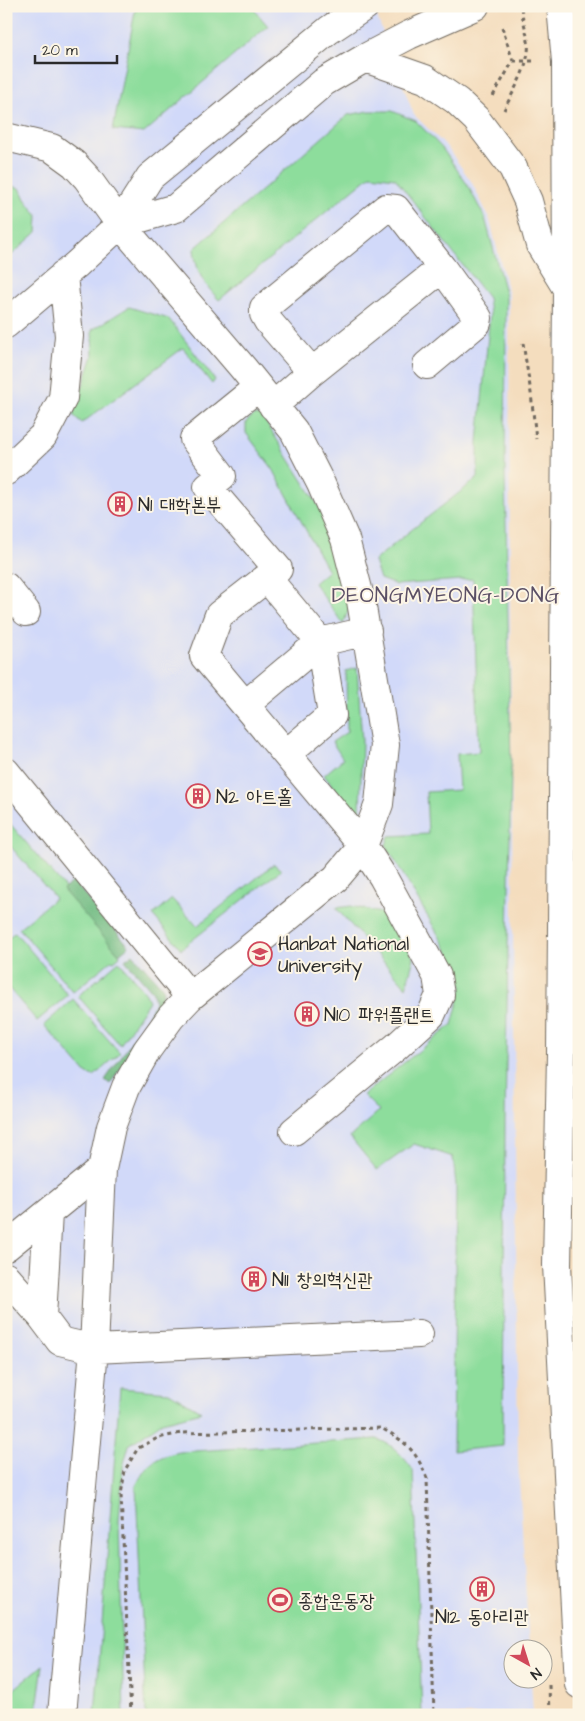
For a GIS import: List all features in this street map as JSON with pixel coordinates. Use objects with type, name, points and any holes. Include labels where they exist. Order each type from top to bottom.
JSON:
[{"type":"street","points":[[6,324],[120,224],[150,177],[329,30],[365,6]]},
{"type":"street","points":[[120,224],[176,208],[324,82],[409,34],[475,6]]},
{"type":"street","points":[[561,6],[566,62],[567,289],[561,1043],[557,1265],[579,1684]]},
{"type":"street","points":[[365,58],[425,79],[457,101],[476,119],[513,168],[528,201],[540,246],[567,289]]},
{"type":"street","points":[[6,137],[52,148],[74,164],[87,178],[120,224],[294,431],[321,484],[345,540],[367,630],[385,745],[379,804],[363,846],[336,878],[190,996],[171,1017],[147,1050],[126,1086],[111,1126],[102,1169],[94,1349],[62,1715]]},
{"type":"street","points":[[312,372],[268,321],[264,314],[264,308],[386,208],[396,209],[478,318],[478,323],[427,365]]},
{"type":"street","points":[[294,1131],[396,1047],[431,1015],[440,996],[438,976],[384,877],[363,846],[204,656],[219,615],[278,569],[208,487],[222,476],[194,438],[265,396],[312,372],[442,268]]},
{"type":"street","points":[[6,471],[43,436],[63,398],[69,336],[63,275]]},
{"type":"street","points":[[267,578],[320,642],[332,715],[286,754]]},
{"type":"street","points":[[8,579],[26,612]]},
{"type":"street","points":[[245,705],[320,642],[367,630]]},
{"type":"street","points":[[6,772],[190,996]]},
{"type":"street","points":[[6,1247],[102,1169]]},
{"type":"street","points":[[42,1317],[48,1213]]},
{"type":"street","points":[[6,1277],[42,1317],[60,1341],[94,1349],[419,1334]]},
{"type":"path","points":[[501,117],[527,61],[528,42],[521,6]]},
{"type":"path","points":[[489,104],[513,61],[501,24]]},
{"type":"path","points":[[513,61],[540,61]]},
{"type":"path","points":[[131,1715],[121,1495],[124,1470],[138,1448],[158,1438],[181,1433],[382,1428],[409,1446],[420,1460],[427,1478],[434,1715]]},
{"type":"shaded area","name":"Hanbat National University","points":[[6,6],[373,6],[414,115],[446,146],[471,181],[489,217],[509,295],[518,1460],[528,1638],[502,1638],[502,1688],[532,1688],[533,1715],[6,1715]]},
{"type":"green space","points":[[136,6],[251,6],[268,26],[144,133],[113,130]]},
{"type":"green space","points":[[369,111],[392,111],[416,121],[442,148],[467,184],[485,218],[506,296],[505,476],[511,767],[505,1122],[503,1446],[453,1451],[456,1185],[453,1157],[414,1144],[377,1170],[350,1137],[379,1111],[363,1095],[452,1025],[462,987],[456,965],[386,845],[389,836],[428,834],[426,792],[459,790],[457,754],[479,752],[473,579],[396,585],[380,579],[374,561],[478,478],[478,442],[490,314],[488,298],[395,178],[371,175],[219,300],[201,277],[194,249],[348,115]]},
{"type":"green space","points":[[6,185],[20,188],[25,199],[38,216],[37,232],[6,260]]},
{"type":"green space","points":[[129,307],[169,319],[215,380],[212,384],[183,348],[82,423],[73,415],[93,356],[92,330]]},
{"type":"green space","points":[[254,415],[262,416],[320,508],[334,539],[350,606],[343,624],[314,583],[328,571],[273,469],[246,433],[246,422]]},
{"type":"green space","points":[[357,668],[362,741],[360,813],[349,808],[324,775],[343,759],[332,742],[347,732],[346,671]]},
{"type":"green space","points":[[6,819],[118,950],[120,956],[114,961],[112,960],[73,992],[19,928],[55,898],[6,841]]},
{"type":"green space","points":[[274,864],[281,870],[181,949],[153,915],[172,899],[197,926]]},
{"type":"green space","points":[[73,881],[129,946],[119,954],[63,890]]},
{"type":"green space","points":[[351,906],[381,913],[397,929],[414,958],[406,987],[336,908]]},
{"type":"green space","points":[[15,932],[68,995],[37,1021],[6,985],[6,940]]},
{"type":"green space","points":[[133,954],[163,988],[162,1007],[110,1084],[105,1080],[147,1019],[155,1003],[153,992],[125,960]]},
{"type":"green space","points":[[119,961],[146,994],[149,1001],[120,1045],[78,996]]},
{"type":"green space","points":[[73,999],[120,1053],[94,1076],[87,1074],[44,1025]]},
{"type":"green space","points":[[120,1388],[169,1392],[202,1412],[162,1422],[129,1445],[123,1467],[119,1521],[124,1715],[95,1715]]},
{"type":"green space","name":"종합운동장","points":[[377,1439],[398,1451],[413,1470],[422,1715],[146,1715],[136,1486],[148,1466],[164,1456],[180,1452]]},
{"type":"green space","points":[[43,1665],[36,1715],[6,1715],[6,1696]]},
{"type":"place","name":"N1 대학본부","points":[[120,504]]},
{"type":"place","name":"N2 아트홀","points":[[198,796]]},
{"type":"place","name":"Hanbat National University","points":[[260,954]]},
{"type":"place","name":"N10 파워플랜트","points":[[307,1014]]},
{"type":"place","name":"N11 창의혁신관","points":[[254,1279]]},
{"type":"place","name":"N12 동아리관","points":[[482,1589]]},
{"type":"place","name":"종합운동장","points":[[280,1600]]},
{"type":"district","name":"DEONGMYEONG-DONG","points":[[446,595]]}]
